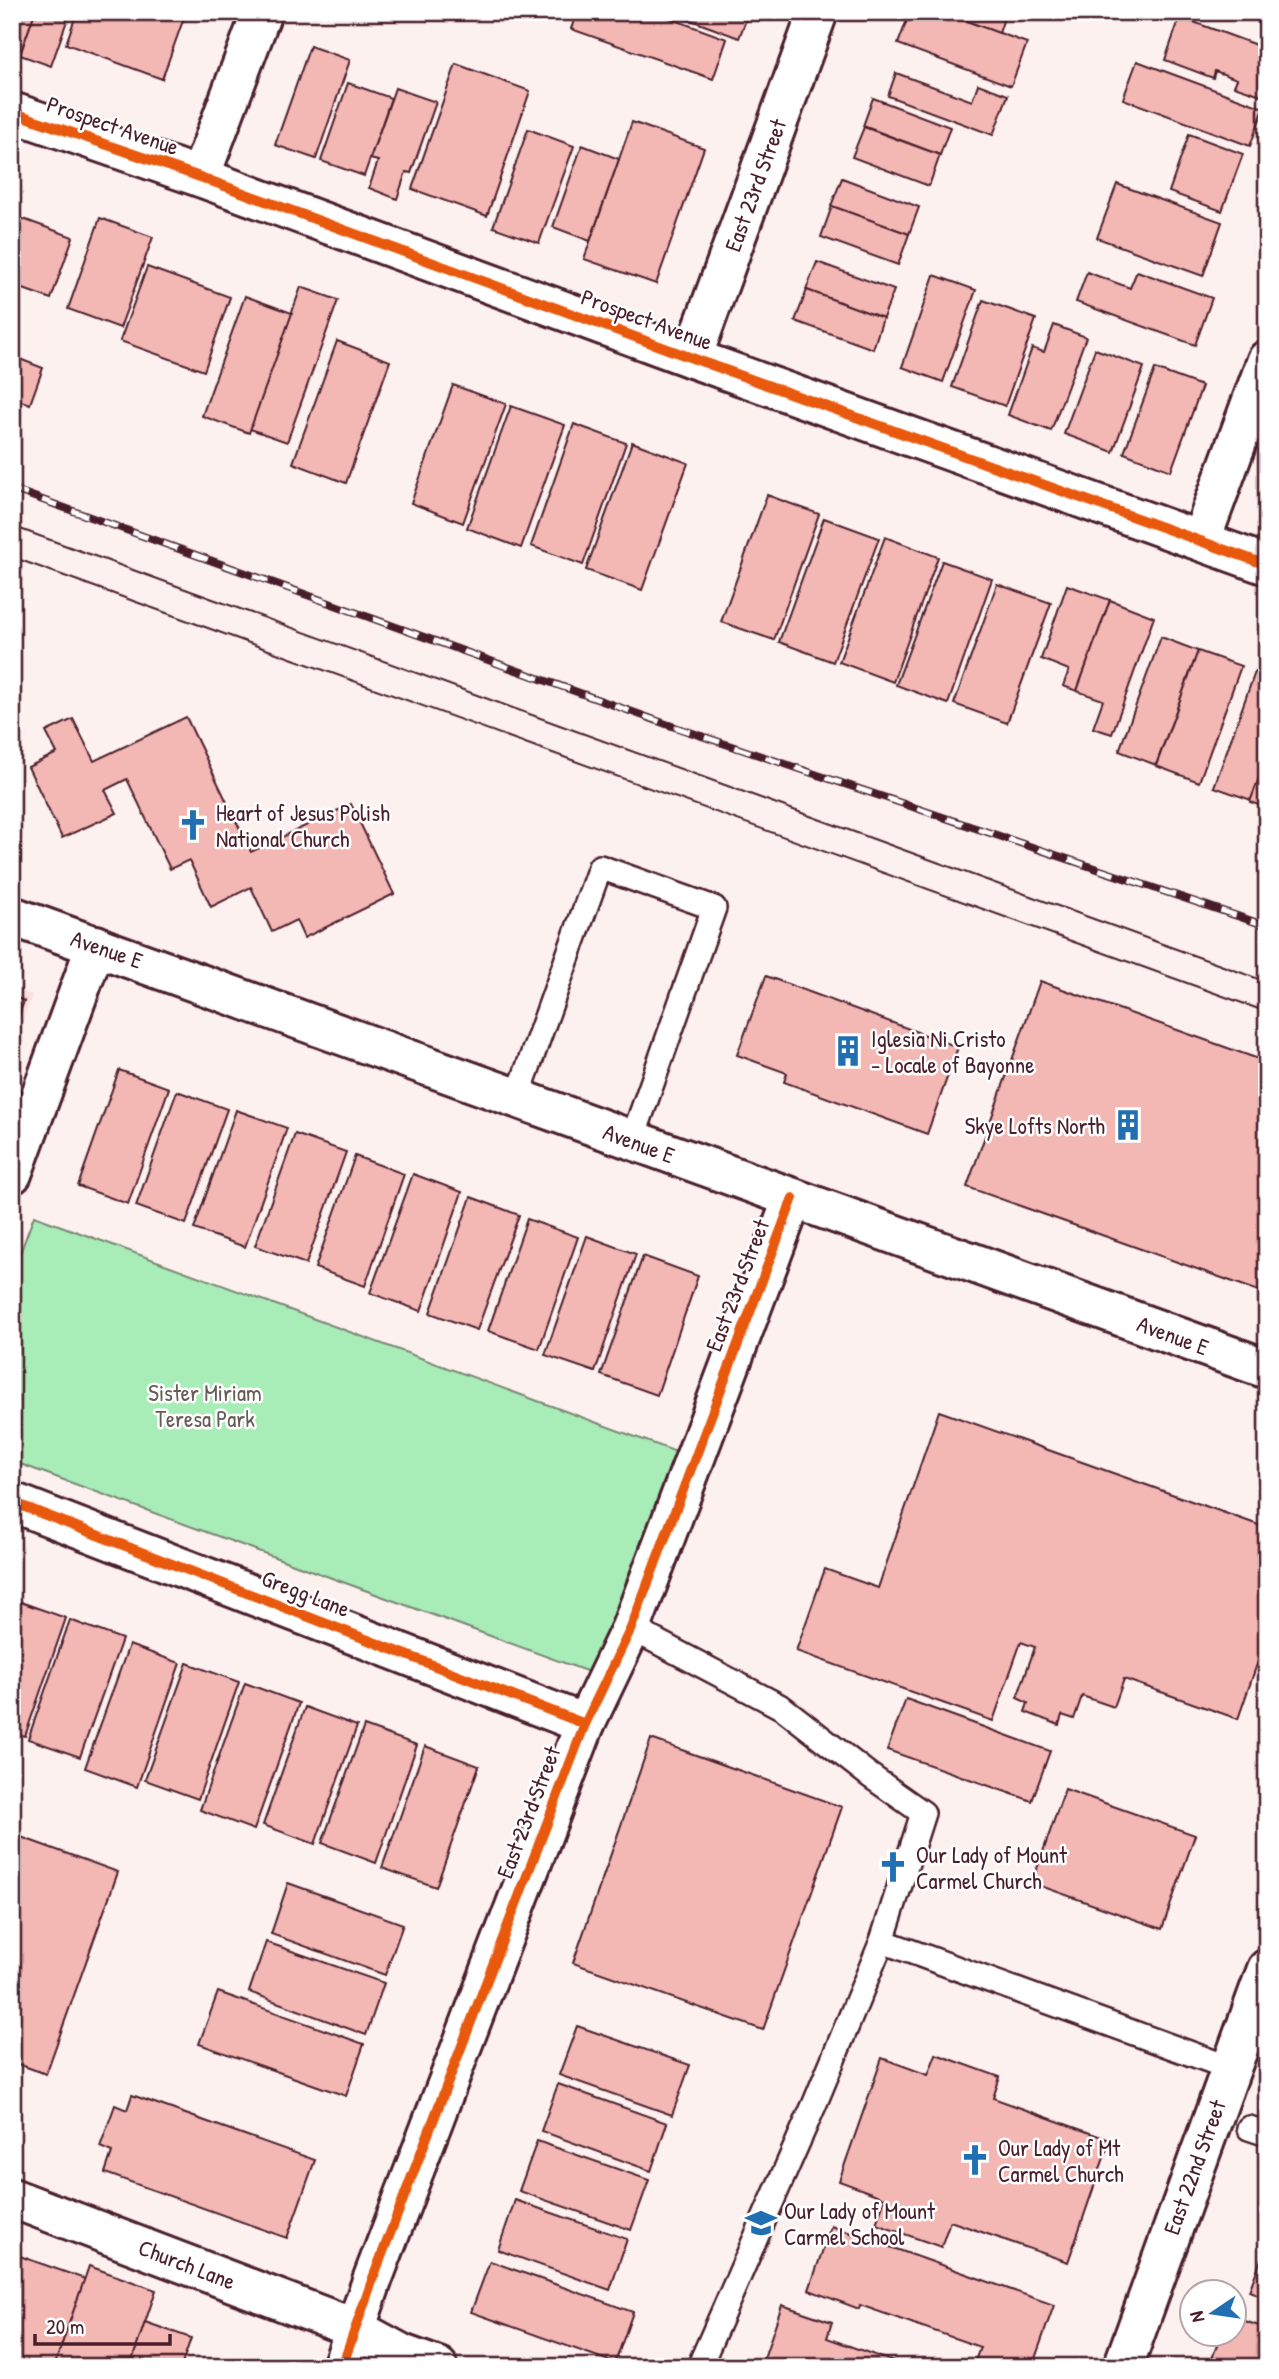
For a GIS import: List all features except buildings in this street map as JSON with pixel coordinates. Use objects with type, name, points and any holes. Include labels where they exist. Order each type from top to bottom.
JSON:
[{"type":"street","points":[[200,177],[262,12]]},
{"type":"street","name":"East 23rd Street","points":[[692,358],[818,12]]},
{"type":"street","name":"Prospect Avenue","points":[[12,112],[200,177],[1267,565]]},
{"type":"street","points":[[1200,540],[1267,360]]},
{"type":"street","name":"Avenue E","points":[[12,916],[1267,1369]]},
{"type":"street","points":[[12,1174],[96,945]]},
{"type":"street","name":"East 23rd Street","points":[[342,2367],[377,2265],[584,1724],[631,1628],[793,1198]]},
{"type":"street","name":"Gregg Lane","points":[[12,1502],[584,1724]]},
{"type":"street","name":"East 22nd Street","points":[[1123,2367],[1267,1969]]},
{"type":"street","name":"Church Lane","points":[[12,2198],[356,2329],[402,2354],[438,2367]]},
{"type":"lane","points":[[517,1098],[600,867],[714,908],[632,1140]]},
{"type":"lane","points":[[631,1628],[783,1708],[923,1813],[882,1941],[815,2104],[699,2367]]},
{"type":"lane","points":[[882,1941],[1230,2068]]},
{"type":"shaded area","points":[[12,988],[32,995],[12,1051]]},
{"type":"green space","name":"Sister Miriam Teresa Park","points":[[34,1216],[682,1454],[597,1675],[12,1461],[12,1275]]},
{"type":"tram line","points":[[12,526],[1267,982]]},
{"type":"tram line","points":[[12,557],[1267,1012]]},
{"type":"railway","points":[[12,489],[666,724],[1267,926]]},
{"type":"cycle path","points":[[12,112],[200,177],[1267,565]]},
{"type":"cycle path","points":[[342,2367],[373,2278],[585,1724],[631,1628],[793,1198]]},
{"type":"cycle path","points":[[12,1502],[585,1724]]},
{"type":"place","name":"Heart of Jesus Polish National Church","points":[[193,825]]},
{"type":"place","name":"Iglesia Ni Cristo - Locale of Bayonne","points":[[848,1051]]},
{"type":"place","name":"Skye Lofts North","points":[[1128,1125]]},
{"type":"place","name":"Our Lady of Mount Carmel Church","points":[[893,1867]]},
{"type":"place","name":"Our Lady of Mt Carmel Church","points":[[975,2160]]},
{"type":"place","name":"Our Lady of Mount Carmel School","points":[[761,2223]]}]
